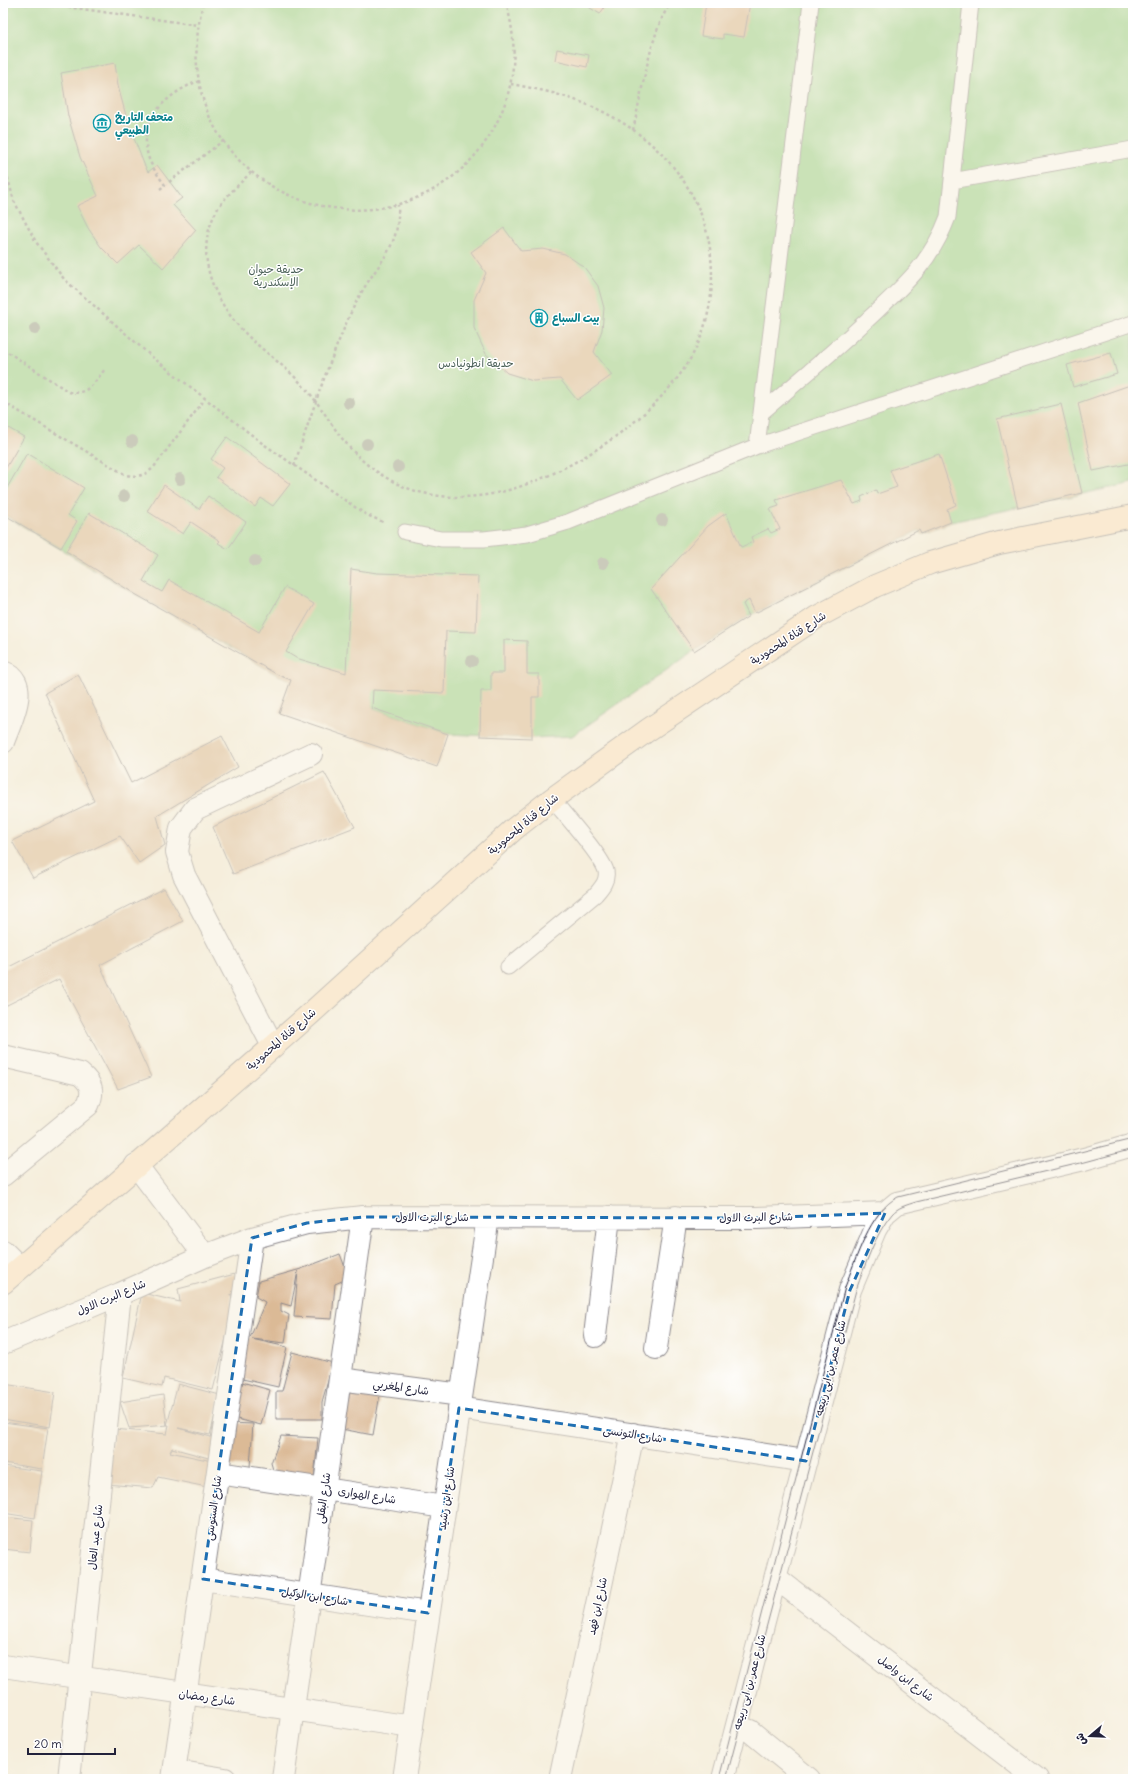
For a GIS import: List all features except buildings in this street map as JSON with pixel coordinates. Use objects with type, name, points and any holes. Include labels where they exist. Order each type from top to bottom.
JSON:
[{"type":"main road","name":"شارع قناة المحمودية","points":[[3,1283],[18,1267],[273,1046],[514,829],[552,798],[648,730],[817,618],[874,586],[930,563],[999,543],[1133,516]]},
{"type":"street","points":[[3,672],[11,675],[18,685],[18,696],[3,742]]},
{"type":"street","points":[[273,1046],[184,875],[177,852],[181,828],[195,809],[311,754]]},
{"type":"street","points":[[3,1056],[80,1074],[89,1082],[92,1094],[88,1105],[3,1175]]},
{"type":"street","name":"شارع عمر بن ابى ربيعه","points":[[723,1779],[850,1290],[864,1255],[885,1213],[897,1203],[903,1201],[1084,1159],[1133,1145]]},
{"type":"street","points":[[136,1165],[205,1256]]},
{"type":"street","name":"شارع البرت الاول","points":[[3,1343],[120,1294],[205,1256],[252,1238],[307,1223],[363,1217],[758,1218],[885,1213]]},
{"type":"street","name":"شارع البقلى","points":[[283,1779],[363,1217]]},
{"type":"street","points":[[595,1336],[609,1217]]},
{"type":"street","points":[[656,1348],[676,1217]]},
{"type":"street","name":"شارع ابن رشيد","points":[[404,1779],[488,1218]]},
{"type":"street","name":"شارع السنوسى","points":[[174,1775],[252,1238]]},
{"type":"street","points":[[3,1251],[18,1267]]},
{"type":"street","name":"شارع عبد العال","points":[[69,1779],[81,1678],[120,1294]]},
{"type":"street","name":"شارع المغربي","points":[[340,1379],[460,1402]]},
{"type":"street","name":"شارع التونسى","points":[[460,1402],[633,1434],[806,1461]]},
{"type":"street","name":"شارع ابن فهد","points":[[560,1779],[633,1434]]},
{"type":"street","name":"شارع الهوارى","points":[[218,1473],[444,1507]]},
{"type":"street","name":"شارع ابن واصل","points":[[776,1578],[1036,1779]]},
{"type":"street","name":"شارع ابن الوكيل","points":[[203,1579],[428,1613]]},
{"type":"street","name":"شارع رمضان","points":[[3,1666],[412,1727]]},
{"type":"street","points":[[737,1726],[750,1731],[809,1779]]},
{"type":"street","points":[[174,1775],[225,1779]]},
{"type":"lane","points":[[757,446],[812,3]]},
{"type":"lane","points":[[761,413],[835,350],[919,269],[934,247],[946,223],[952,181],[971,3]]},
{"type":"lane","points":[[952,181],[1133,149]]},
{"type":"lane","points":[[405,532],[441,539],[484,539],[527,534],[568,522],[757,446],[1133,323]]},
{"type":"lane","points":[[508,967],[595,895],[604,885],[606,872],[600,859],[552,798]]},
{"type":"path","points":[[38,3],[198,25]]},
{"type":"path","points":[[203,3],[198,25],[196,54],[199,81],[204,102],[213,122],[224,140],[251,172],[272,187],[296,199],[320,206],[353,210],[372,210],[398,205],[421,196],[443,184],[462,169],[479,151],[493,130],[504,108],[511,84],[514,62],[514,39],[506,3]]},
{"type":"path","points":[[633,130],[654,41],[659,24],[670,3]]},
{"type":"path","points":[[160,189],[165,185],[149,158],[146,142],[150,121],[164,101],[186,86],[199,81]]},
{"type":"path","points":[[251,172],[218,209],[210,228],[207,248],[208,268],[213,287],[221,305],[233,320],[252,340],[296,378],[316,401],[344,442],[360,459],[380,474],[401,486],[424,493],[448,497],[472,496],[500,492],[536,481],[569,465],[602,446],[632,424],[672,385],[696,348],[708,317],[712,298],[713,272],[710,245],[704,220],[694,197],[680,175],[664,155],[633,130],[605,113],[575,99],[543,90],[511,84]]},
{"type":"path","points":[[168,182],[224,140]]},
{"type":"path","points":[[3,160],[14,201],[36,242],[64,279],[151,356],[294,466],[365,514],[405,532]]},
{"type":"path","points":[[294,466],[316,401],[346,323],[365,286],[391,249],[398,224],[398,205]]},
{"type":"path","points":[[3,349],[69,392],[77,394],[84,392],[91,387],[105,369]]},
{"type":"path","points":[[3,402],[126,474],[135,476],[142,475],[154,467],[205,399]]},
{"type":"highlighted area","points":[[885,1213],[850,1290],[806,1461],[459,1408],[428,1613],[203,1579],[252,1238],[307,1223],[363,1217],[757,1218]]},
{"type":"green space","name":"حديقة انطونيادس","points":[[3,3],[1133,3],[1133,483],[951,522],[921,534],[919,530],[749,616],[694,651],[572,736],[532,738],[448,734],[278,675],[135,594],[3,514]]},
{"type":"tram line","points":[[719,1779],[845,1287],[859,1250],[879,1213],[898,1197],[1133,1139]]},
{"type":"tram line","points":[[726,1779],[856,1290],[880,1231],[892,1214],[903,1206],[1133,1149]]},
{"type":"place","name":"متحف التاريخ الطبيعي","points":[[102,123]]},
{"type":"place","name":"بيت السباع","points":[[539,318]]},
{"type":"park label","name":"حديقة حيوان الإسكندرية","points":[[276,275]]}]
